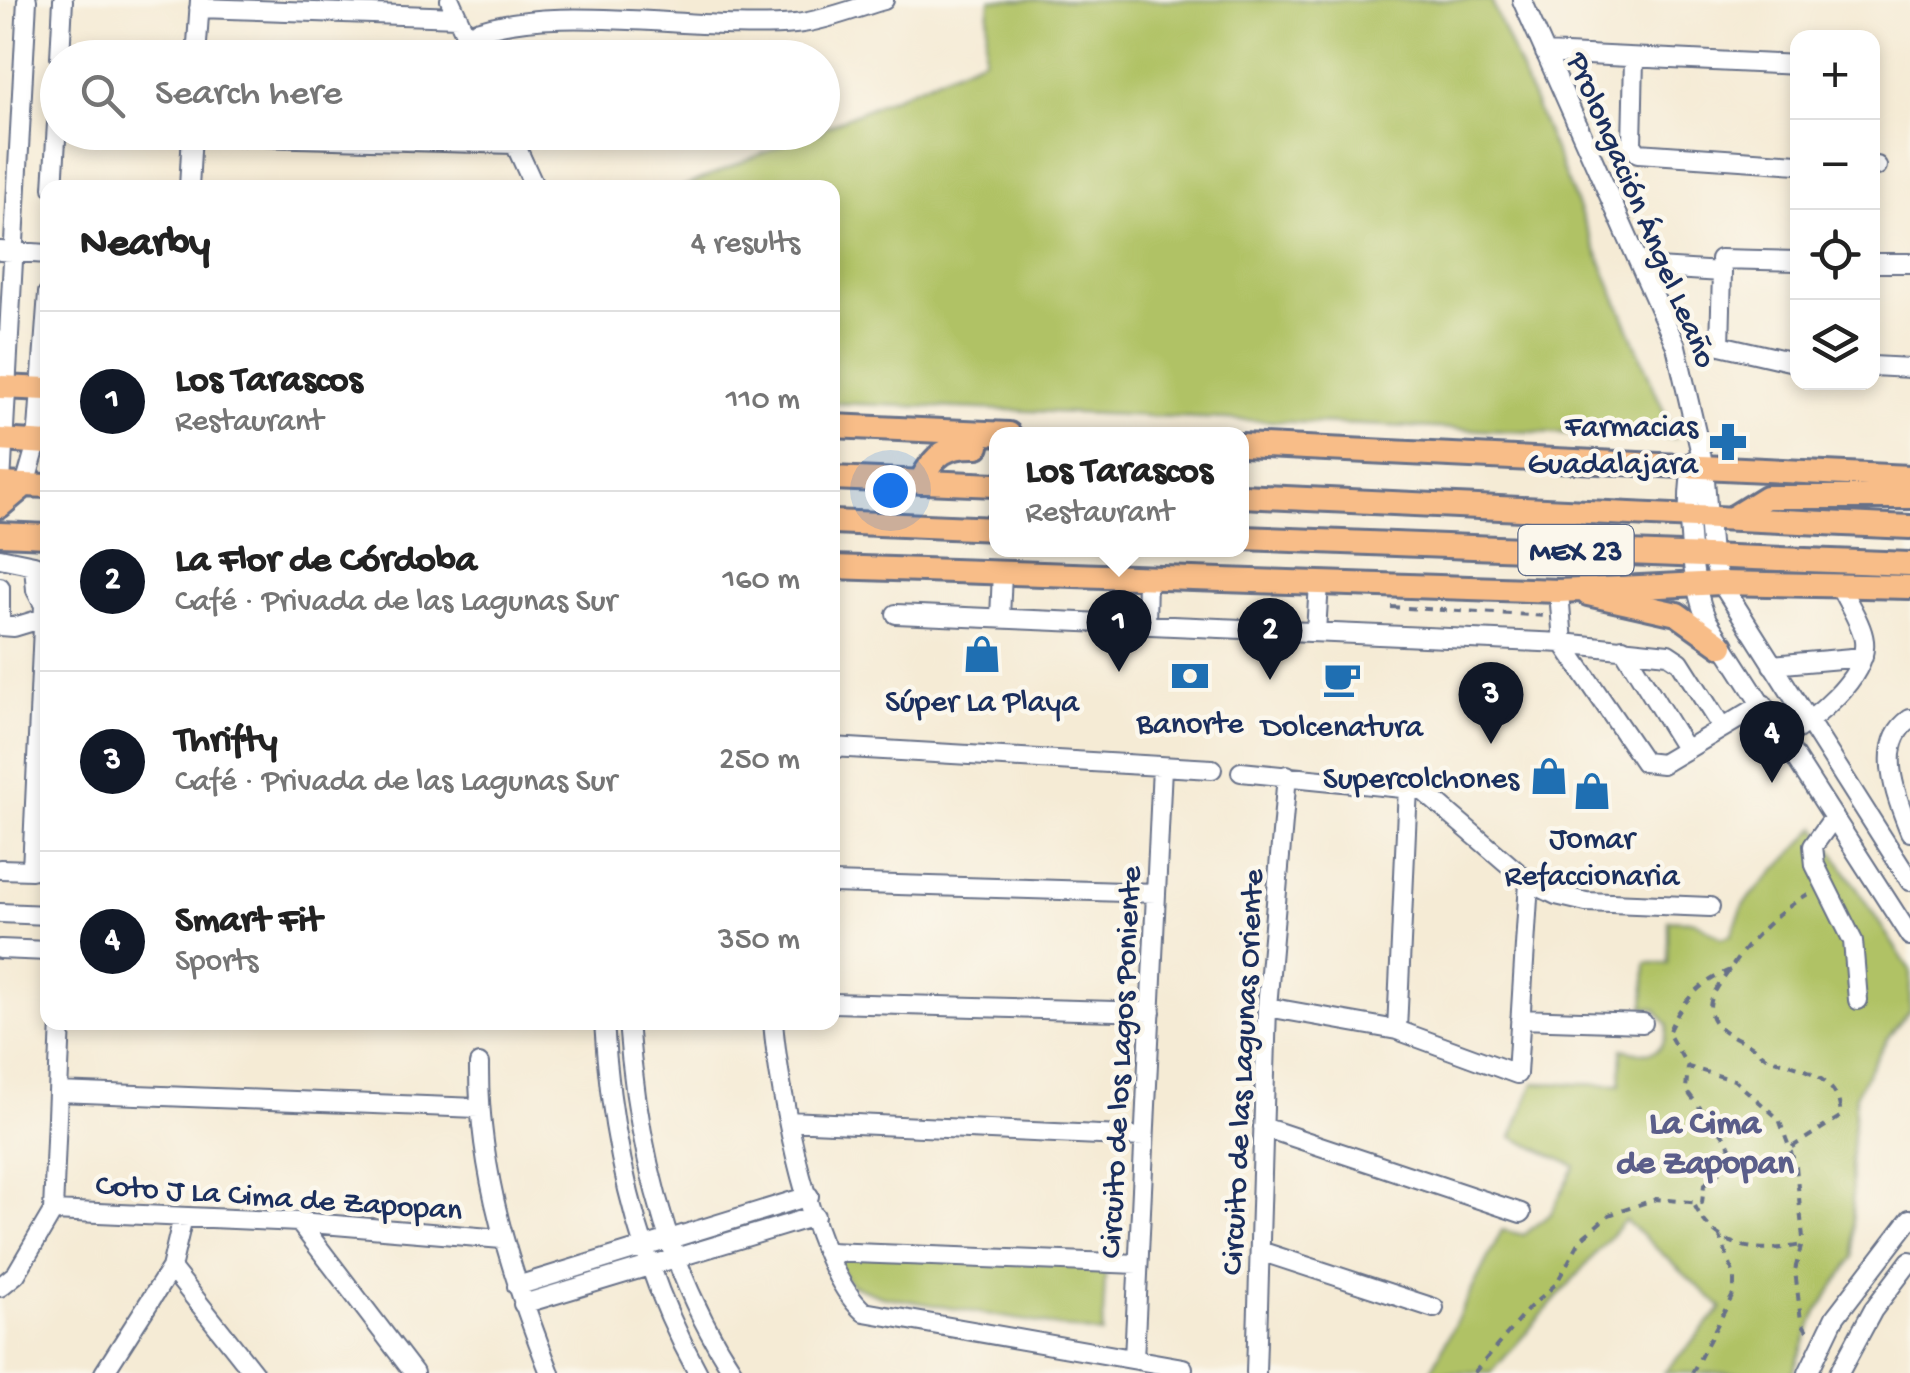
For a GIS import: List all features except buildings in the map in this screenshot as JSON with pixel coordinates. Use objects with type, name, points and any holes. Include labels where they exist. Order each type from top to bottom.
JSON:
[{"type":"main road","points":[[4,387],[40,389]]},
{"type":"main road","points":[[840,426],[989,433]]},
{"type":"main road","points":[[2,440],[40,443]]},
{"type":"main road","points":[[920,482],[934,456],[954,445],[989,446]]},
{"type":"main road","points":[[1249,446],[1698,460],[1910,478]]},
{"type":"main road","points":[[840,478],[989,486]]},
{"type":"main road","name":"MEX 23","points":[[1249,496],[1910,527]]},
{"type":"main road","points":[[1732,518],[1766,497],[1910,497]]},
{"type":"main road","points":[[840,522],[989,528]]},
{"type":"main road","points":[[0,534],[40,536]]},
{"type":"main road","name":"MEX 23","points":[[1249,538],[1910,564]]},
{"type":"main road","points":[[840,567],[1568,590],[1720,583],[1910,587]]},
{"type":"main road","points":[[1568,590],[1616,604],[1677,614],[1722,646]]},
{"type":"street","points":[[15,489],[2,440],[8,252],[28,0]]},
{"type":"street","points":[[61,40],[64,0]]},
{"type":"street","points":[[197,40],[200,4],[458,17],[486,26],[547,20],[797,24],[884,0]]},
{"type":"street","name":"Prolongación Ángel Leaño","points":[[1522,0],[1676,346],[1698,460],[1702,555],[1696,584],[1700,605],[1722,646],[1910,936]]},
{"type":"street","points":[[458,17],[468,40]]},
{"type":"street","points":[[1545,52],[1790,65]]},
{"type":"street","points":[[1634,58],[1632,144],[1638,153],[1790,163]]},
{"type":"street","points":[[54,180],[55,150]]},
{"type":"street","points":[[189,180],[191,150]]},
{"type":"street","points":[[518,150],[531,180]]},
{"type":"street","points":[[8,252],[40,254]]},
{"type":"street","points":[[1641,266],[1722,272],[1720,260],[1790,261]]},
{"type":"street","points":[[1880,263],[1910,264]]},
{"type":"street","name":"Prolongación Ángel Leaño","points":[[1722,272],[1720,346],[1790,361]]},
{"type":"street","points":[[1880,366],[1910,368]]},
{"type":"street","points":[[15,489],[40,446]]},
{"type":"street","name":"Prolongación Ángel Leaño","points":[[1702,555],[1910,880]]},
{"type":"street","points":[[0,558],[34,565],[40,598]]},
{"type":"street","points":[[1000,618],[1002,572]]},
{"type":"street","points":[[1146,577],[1146,625]]},
{"type":"street","points":[[1316,632],[1320,583]]},
{"type":"street","points":[[1782,738],[1824,713],[1863,656],[1864,638],[1838,584]]},
{"type":"street","points":[[0,587],[0,626],[14,627],[40,611]]},
{"type":"street","points":[[1568,590],[1562,643],[1636,756],[1652,766],[1762,704]]},
{"type":"street","points":[[896,614],[1562,643],[1668,654],[1680,662],[1722,728]]},
{"type":"street","points":[[1623,648],[1686,750]]},
{"type":"street","points":[[1772,665],[1863,656]]},
{"type":"street","points":[[0,870],[32,870],[40,709]]},
{"type":"street","points":[[1910,719],[1894,740],[1891,779],[1910,832]]},
{"type":"street","points":[[840,747],[1212,769]]},
{"type":"street","name":"Circuito de los Lagos Poniente","points":[[1134,1359],[1162,767]]},
{"type":"street","points":[[1241,772],[1422,790],[1529,882],[1586,902],[1710,907]]},
{"type":"street","name":"Circuito de las Lagunas Oriente","points":[[1256,1373],[1266,1007],[1287,775]]},
{"type":"street","points":[[1397,1030],[1408,786]]},
{"type":"street","points":[[1851,790],[1831,812],[1813,846],[1815,865],[1853,941],[1858,1000]]},
{"type":"street","points":[[1266,1007],[1397,1030],[1516,1074],[1529,882]]},
{"type":"street","points":[[840,883],[1156,893]]},
{"type":"street","points":[[0,913],[40,916]]},
{"type":"street","points":[[0,949],[40,951]]},
{"type":"street","points":[[840,1003],[1150,1012]]},
{"type":"street","points":[[1520,1020],[1642,1022]]},
{"type":"street","name":"Coto J La Cima de Zapopan","points":[[0,1287],[16,1274],[52,1211],[61,1030]]},
{"type":"street","points":[[605,1030],[615,1124],[646,1256],[698,1373]]},
{"type":"street","points":[[629,1030],[642,1131],[670,1239],[706,1325],[734,1373]]},
{"type":"street","points":[[774,1030],[788,1121],[814,1216],[848,1297],[864,1312],[1184,1368]]},
{"type":"street","name":"Coto J La Cima de Zapopan","points":[[478,1064],[478,1108],[502,1239],[550,1373]]},
{"type":"street","points":[[58,1092],[478,1108]]},
{"type":"street","points":[[788,1121],[1144,1137]]},
{"type":"street","points":[[1264,1126],[1522,1212]]},
{"type":"street","points":[[520,1295],[646,1256],[670,1239],[809,1196]]},
{"type":"street","name":"Coto J La Cima de Zapopan","points":[[52,1211],[299,1222],[502,1239]]},
{"type":"street","points":[[646,1256],[677,1257],[814,1216]]},
{"type":"street","points":[[105,1373],[170,1268],[183,1217]]},
{"type":"street","points":[[1808,1373],[1853,1291],[1910,1219]]},
{"type":"street","points":[[299,1222],[414,1373]]},
{"type":"street","points":[[716,1224],[721,1244]]},
{"type":"street","points":[[1260,1251],[1434,1308]]},
{"type":"street","points":[[828,1252],[1138,1264]]},
{"type":"street","points":[[1840,1373],[1874,1310],[1910,1261]]},
{"type":"street","points":[[170,1268],[254,1373]]},
{"type":"path","points":[[1790,1148],[1840,1117],[1842,1107],[1828,1082],[1794,1062],[1772,1060],[1728,1036],[1713,1019],[1711,1001],[1730,970],[1770,924],[1826,884]]},
{"type":"path","points":[[1474,1373],[1529,1308],[1556,1284],[1580,1239],[1609,1214],[1656,1199],[1695,1206],[1702,1203],[1704,1185],[1724,1168],[1731,1152],[1726,1137],[1709,1122],[1686,1089],[1688,1068],[1668,1033],[1676,1014],[1706,980],[1730,970]]},
{"type":"path","points":[[1688,1068],[1734,1080],[1753,1092],[1779,1119],[1796,1166],[1801,1245],[1796,1270],[1802,1321],[1806,1334],[1822,1342]]},
{"type":"path","points":[[1695,1206],[1703,1222],[1720,1237],[1768,1252],[1801,1245]]},
{"type":"path","points":[[1692,1373],[1734,1294],[1734,1275],[1720,1237]]},
{"type":"green space","points":[[990,0],[1491,0],[1675,438],[840,403],[840,180],[700,180],[771,150],[840,150],[840,121],[984,58]]},
{"type":"green space","name":"La Cima de Zapopan","points":[[1817,827],[1910,970],[1910,1010],[1887,1039],[1856,1094],[1851,1161],[1854,1257],[1817,1312],[1792,1373],[1664,1373],[1722,1308],[1625,1220],[1491,1373],[1430,1373],[1502,1230],[1524,1235],[1551,1213],[1575,1166],[1512,1137],[1534,1083],[1620,1085],[1622,1049],[1653,1052],[1666,1036],[1668,1025],[1656,1009],[1644,1007],[1646,963],[1668,963],[1668,920],[1695,921],[1721,938],[1731,935],[1744,904]]},
{"type":"green space","points":[[828,1252],[1106,1262],[1102,1334],[881,1296],[850,1284]]},
{"type":"place","name":"Farmacias Guadalajara","points":[[1728,442]]},
{"type":"place","name":"Súper La Playa","points":[[982,654]]},
{"type":"place","name":"Los Tarascos","points":[[1119,672]]},
{"type":"place","name":"Banorte","points":[[1190,676]]},
{"type":"place","name":"Dolcenatura","points":[[1342,679]]},
{"type":"place","name":"La Flor de Córdoba","points":[[1270,680]]},
{"type":"place","name":"Thrifty","points":[[1491,744]]},
{"type":"place","name":"Supercolchones","points":[[1549,776]]},
{"type":"place","name":"Smart Fit","points":[[1772,783]]},
{"type":"place","name":"Jomar Refaccionaria","points":[[1592,791]]},
{"type":"district","name":"La Cima de Zapopan","points":[[1705,1140]]}]
